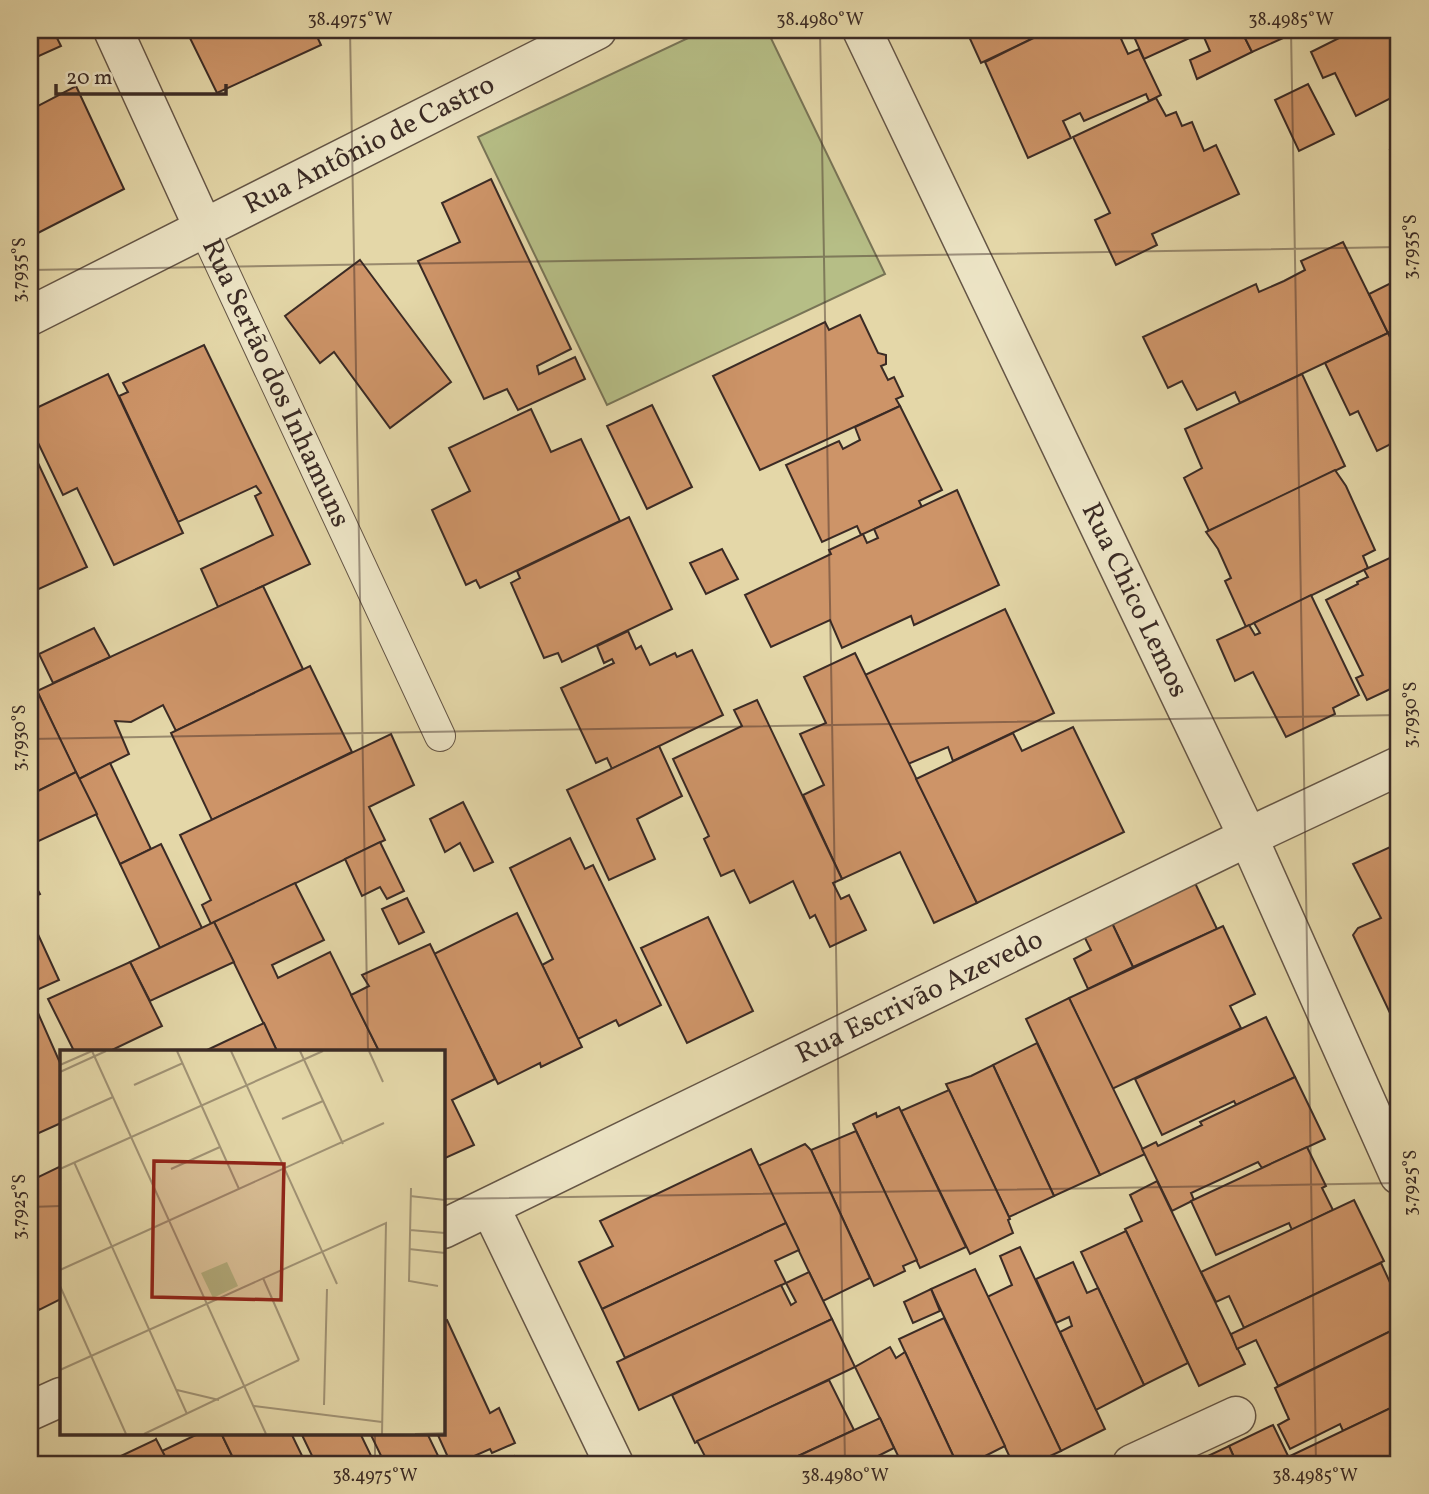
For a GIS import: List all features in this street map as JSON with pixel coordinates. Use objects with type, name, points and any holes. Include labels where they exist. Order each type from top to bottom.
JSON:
[{"type":"street","name":"Rua Sertão dos Inhamuns","points":[[113,30],[204,229]]},
{"type":"street","name":"Rua Antônio de Castro","points":[[30,316],[597,30]]},
{"type":"street","name":"Rua Chico Lemos","points":[[862,30],[1248,837],[1399,1175]]},
{"type":"street","name":"Rua Escrivão Azevedo","points":[[444,1228],[1399,766]]},
{"type":"street","points":[[490,1207],[614,1464]]},
{"type":"street","points":[[30,1411],[60,1397]]},
{"type":"street","points":[[1132,1464],[1236,1416]]},
{"type":"lane","name":"Rua Sertão dos Inhamuns","points":[[204,229],[440,736]]},
{"type":"green space","points":[[705,30],[767,30],[885,274],[607,405],[478,137]]},
{"type":"building","points":[[30,30],[53,30],[61,46],[30,60]]},
{"type":"building","points":[[186,30],[314,30],[321,45],[217,93]]},
{"type":"building","points":[[966,30],[1050,30],[981,63]]},
{"type":"building","points":[[1050,30],[1117,30],[1128,54],[1139,49],[1161,95],[1149,101],[1146,94],[1084,121],[1080,113],[1063,121],[1071,138],[1028,158],[985,62]]},
{"type":"building","points":[[1131,30],[1207,30],[1144,59]]},
{"type":"building","points":[[1213,30],[1241,30],[1252,52],[1197,79],[1190,60],[1210,51],[1203,35]]},
{"type":"building","points":[[1241,30],[1301,30],[1252,52]]},
{"type":"building","points":[[1355,30],[1399,30],[1399,94],[1356,116],[1335,73],[1323,78],[1311,52]]},
{"type":"building","points":[[1308,84],[1334,134],[1299,151],[1275,100]]},
{"type":"building","points":[[76,86],[124,189],[30,237],[30,110]]},
{"type":"building","points":[[1156,98],[1166,116],[1176,112],[1182,126],[1192,122],[1204,151],[1216,145],[1239,194],[1152,234],[1157,245],[1116,265],[1095,220],[1110,213],[1073,137]]},
{"type":"building","points":[[1399,146],[1399,166],[1398,166],[1390,150]]},
{"type":"building","points":[[491,179],[571,349],[537,366],[539,374],[575,357],[585,379],[518,410],[507,389],[484,399],[418,261],[460,242],[442,203]]},
{"type":"building","points":[[1343,242],[1388,333],[1240,403],[1235,392],[1197,410],[1182,381],[1168,388],[1143,337],[1256,284],[1259,292],[1284,281],[1305,270],[1301,261]]},
{"type":"building","points":[[360,260],[451,382],[390,428],[334,352],[320,363],[285,316]]},
{"type":"building","points":[[1399,279],[1399,327],[1388,333],[1369,294]]},
{"type":"building","points":[[860,315],[878,353],[886,355],[886,364],[881,366],[888,380],[894,377],[903,396],[896,399],[900,406],[760,470],[713,376],[825,322],[829,330]]},
{"type":"building","points":[[1399,327],[1399,356],[1388,333]]},
{"type":"building","points":[[1388,333],[1399,356],[1399,440],[1377,451],[1358,411],[1350,415],[1325,363]]},
{"type":"building","points":[[204,345],[310,564],[218,607],[201,569],[273,535],[255,496],[261,493],[256,486],[178,522],[119,396],[128,392],[123,383]]},
{"type":"building","points":[[108,374],[183,533],[114,565],[77,488],[63,495],[30,426],[30,411]]},
{"type":"building","points":[[1302,374],[1345,466],[1209,531],[1184,478],[1202,468],[1185,429]]},
{"type":"building","points":[[652,405],[692,487],[647,509],[607,426]]},
{"type":"building","points":[[900,406],[942,490],[919,501],[922,507],[861,535],[857,526],[822,542],[786,465],[839,441],[843,449],[860,440],[855,427]]},
{"type":"building","points":[[531,409],[551,452],[581,439],[620,521],[480,588],[476,580],[466,585],[432,510],[470,491],[449,448]]},
{"type":"building","points":[[1399,440],[1399,463],[1390,444]]},
{"type":"building","points":[[30,446],[87,567],[30,593]]},
{"type":"building","points":[[1335,470],[1346,486],[1375,550],[1363,556],[1368,568],[1246,627],[1225,581],[1231,578],[1218,549],[1206,532]]},
{"type":"building","points":[[957,490],[999,585],[914,625],[911,616],[842,648],[830,620],[771,647],[745,595],[831,554],[829,550],[863,534],[867,543],[878,538],[874,529]]},
{"type":"building","points":[[629,517],[672,609],[562,662],[558,653],[544,658],[511,583],[520,578],[517,571]]},
{"type":"building","points":[[722,549],[738,579],[706,594],[690,563]]},
{"type":"building","points":[[1396,555],[1399,562],[1399,685],[1367,700],[1356,678],[1363,675],[1326,600],[1368,577],[1364,570]]},
{"type":"building","points":[[263,586],[303,669],[176,731],[163,705],[131,722],[115,721],[129,754],[79,779],[37,691]]},
{"type":"building","points":[[1311,595],[1359,695],[1333,708],[1335,714],[1286,737],[1253,672],[1235,681],[1217,640],[1249,625],[1255,635],[1260,633],[1254,623]]},
{"type":"building","points":[[1005,609],[1054,713],[953,761],[948,747],[908,764],[865,675]]},
{"type":"building","points":[[94,628],[110,657],[53,683],[39,654]]},
{"type":"building","points":[[628,631],[636,649],[641,646],[650,665],[675,653],[677,657],[692,650],[723,715],[612,769],[607,758],[596,763],[561,688],[614,663],[612,659],[604,663],[597,646]]},
{"type":"building","points":[[855,653],[977,903],[934,923],[900,852],[842,879],[803,795],[824,785],[800,734],[826,723],[804,677]]},
{"type":"building","points":[[310,666],[352,752],[212,820],[171,733]]},
{"type":"building","points":[[37,691],[76,772],[30,795],[30,694]]},
{"type":"building","points":[[757,700],[842,879],[833,883],[841,899],[849,895],[866,930],[830,947],[815,915],[810,918],[793,881],[750,903],[734,870],[721,876],[704,839],[709,836],[673,759],[742,726],[734,710]]},
{"type":"building","points":[[1073,727],[1124,832],[977,903],[916,779],[1013,733],[1022,751]]},
{"type":"building","points":[[391,734],[414,785],[369,807],[385,840],[211,924],[202,905],[211,900],[180,835]]},
{"type":"building","points":[[659,746],[682,796],[637,819],[655,859],[609,880],[567,790]]},
{"type":"building","points":[[110,763],[151,849],[120,864],[79,779]]},
{"type":"building","points":[[76,772],[97,814],[30,845],[30,795]]},
{"type":"building","points":[[463,802],[493,862],[474,871],[460,843],[445,852],[430,819]]},
{"type":"building","points":[[570,838],[585,869],[593,865],[661,1005],[619,1026],[616,1020],[578,1039],[542,965],[553,959],[510,868]]},
{"type":"building","points":[[380,842],[404,891],[387,899],[380,887],[362,896],[345,859]]},
{"type":"building","points":[[1399,843],[1399,1032],[1353,935],[1358,928],[1381,918],[1353,864]]},
{"type":"building","points":[[161,844],[202,928],[160,948],[120,864]]},
{"type":"building","points":[[33,881],[40,894],[30,899],[30,882]]},
{"type":"building","points":[[1194,881],[1217,929],[1133,967],[1110,919]]},
{"type":"building","points":[[295,883],[324,940],[272,965],[278,978],[330,952],[379,1050],[277,1050],[214,922]]},
{"type":"building","points":[[407,898],[424,932],[399,944],[382,909]]},
{"type":"building","points":[[517,913],[582,1047],[541,1067],[540,1063],[498,1084],[434,954]]},
{"type":"building","points":[[30,917],[59,980],[30,993]]},
{"type":"building","points":[[708,917],[753,1011],[687,1043],[641,948]]},
{"type":"building","points":[[1110,919],[1133,967],[1088,989],[1074,959],[1091,950],[1082,932]]},
{"type":"building","points":[[214,922],[234,962],[150,1001],[130,962]]},
{"type":"building","points":[[1223,926],[1255,994],[1230,1006],[1241,1028],[1112,1089],[1069,998]]},
{"type":"building","points":[[430,944],[495,1079],[452,1100],[474,1145],[444,1159],[444,1050],[378,1050],[351,995],[369,986],[362,975]]},
{"type":"building","points":[[130,962],[162,1026],[112,1050],[74,1050],[48,999]]},
{"type":"building","points":[[1069,998],[1145,1154],[1100,1175],[1026,1019]]},
{"type":"building","points":[[38,1013],[60,1063],[60,1123],[30,1137],[30,1016]]},
{"type":"building","points":[[1266,1017],[1295,1077],[1236,1105],[1234,1101],[1162,1135],[1135,1079]]},
{"type":"building","points":[[264,1023],[277,1050],[207,1050]]},
{"type":"building","points":[[1037,1043],[1100,1175],[1054,1196],[993,1065]]},
{"type":"building","points":[[993,1065],[1054,1196],[1009,1217],[946,1084]]},
{"type":"building","points":[[1295,1077],[1325,1139],[1262,1168],[1258,1162],[1191,1193],[1194,1200],[1172,1211],[1142,1149],[1156,1142],[1158,1146],[1202,1125],[1200,1122]]},
{"type":"building","points":[[949,1090],[1010,1219],[1008,1220],[1013,1233],[970,1254],[901,1111]]},
{"type":"building","points":[[899,1107],[966,1247],[920,1268],[853,1124],[876,1113],[877,1117]]},
{"type":"building","points":[[856,1131],[917,1260],[903,1266],[905,1271],[874,1286],[811,1150]]},
{"type":"building","points":[[805,1144],[811,1150],[870,1278],[823,1301],[758,1166]]},
{"type":"building","points":[[1307,1147],[1326,1186],[1322,1188],[1333,1210],[1292,1230],[1289,1223],[1216,1255],[1191,1201]]},
{"type":"building","points":[[751,1149],[786,1223],[602,1309],[579,1262],[613,1246],[600,1221]]},
{"type":"building","points":[[60,1166],[60,1300],[39,1310],[30,1290],[30,1181]]},
{"type":"building","points":[[1157,1181],[1245,1364],[1199,1386],[1125,1229],[1142,1221],[1130,1195]]},
{"type":"building","points":[[1354,1200],[1384,1261],[1244,1328],[1229,1296],[1216,1302],[1201,1272]]},
{"type":"building","points":[[786,1223],[799,1250],[775,1261],[786,1283],[625,1358],[602,1309]]},
{"type":"building","points":[[1126,1231],[1188,1363],[1144,1385],[1081,1252]]},
{"type":"building","points":[[1020,1247],[1105,1429],[1061,1451],[987,1297],[1012,1285],[1000,1256]]},
{"type":"building","points":[[1073,1262],[1087,1293],[1098,1288],[1144,1385],[1096,1410],[1060,1332],[1072,1326],[1069,1317],[1056,1323],[1036,1279]]},
{"type":"building","points":[[1381,1263],[1399,1302],[1399,1327],[1278,1386],[1256,1340],[1237,1349],[1231,1334]]},
{"type":"building","points":[[975,1269],[1061,1451],[1033,1464],[1013,1464],[931,1289]]},
{"type":"building","points":[[809,1272],[832,1319],[639,1410],[617,1362],[781,1285],[791,1305],[796,1302],[786,1283]]},
{"type":"building","points":[[931,1289],[940,1311],[913,1323],[904,1302]]},
{"type":"building","points":[[944,1318],[1005,1446],[983,1457],[985,1462],[979,1464],[957,1464],[899,1339]]},
{"type":"building","points":[[832,1319],[855,1367],[695,1443],[672,1395]]},
{"type":"building","points":[[447,1320],[490,1413],[499,1408],[515,1443],[492,1453],[490,1449],[456,1464],[451,1464],[437,1434],[444,1434],[444,1322]]},
{"type":"building","points":[[1399,1327],[1399,1404],[1343,1431],[1340,1424],[1290,1449],[1278,1425],[1289,1419],[1275,1388]]},
{"type":"building","points":[[890,1347],[896,1358],[905,1352],[957,1464],[902,1464],[855,1367]]},
{"type":"building","points":[[829,1380],[854,1430],[781,1464],[709,1464],[697,1441]]},
{"type":"building","points":[[1399,1404],[1399,1464],[1292,1464],[1288,1457]]},
{"type":"building","points":[[880,1418],[894,1448],[870,1460],[872,1464],[781,1464]]},
{"type":"building","points":[[1273,1425],[1292,1464],[1237,1464],[1229,1446]]},
{"type":"building","points":[[198,1434],[221,1434],[236,1464],[169,1464],[162,1451]]},
{"type":"building","points":[[221,1434],[291,1434],[306,1464],[236,1464]]},
{"type":"building","points":[[301,1434],[360,1434],[375,1464],[316,1464]]},
{"type":"building","points":[[370,1434],[427,1434],[442,1464],[385,1464]]},
{"type":"building","points":[[155,1440],[169,1464],[104,1464]]},
{"type":"building","points":[[1229,1446],[1237,1464],[1191,1464]]},
{"type":"building","points":[[514,1456],[518,1464],[496,1464]]}]
